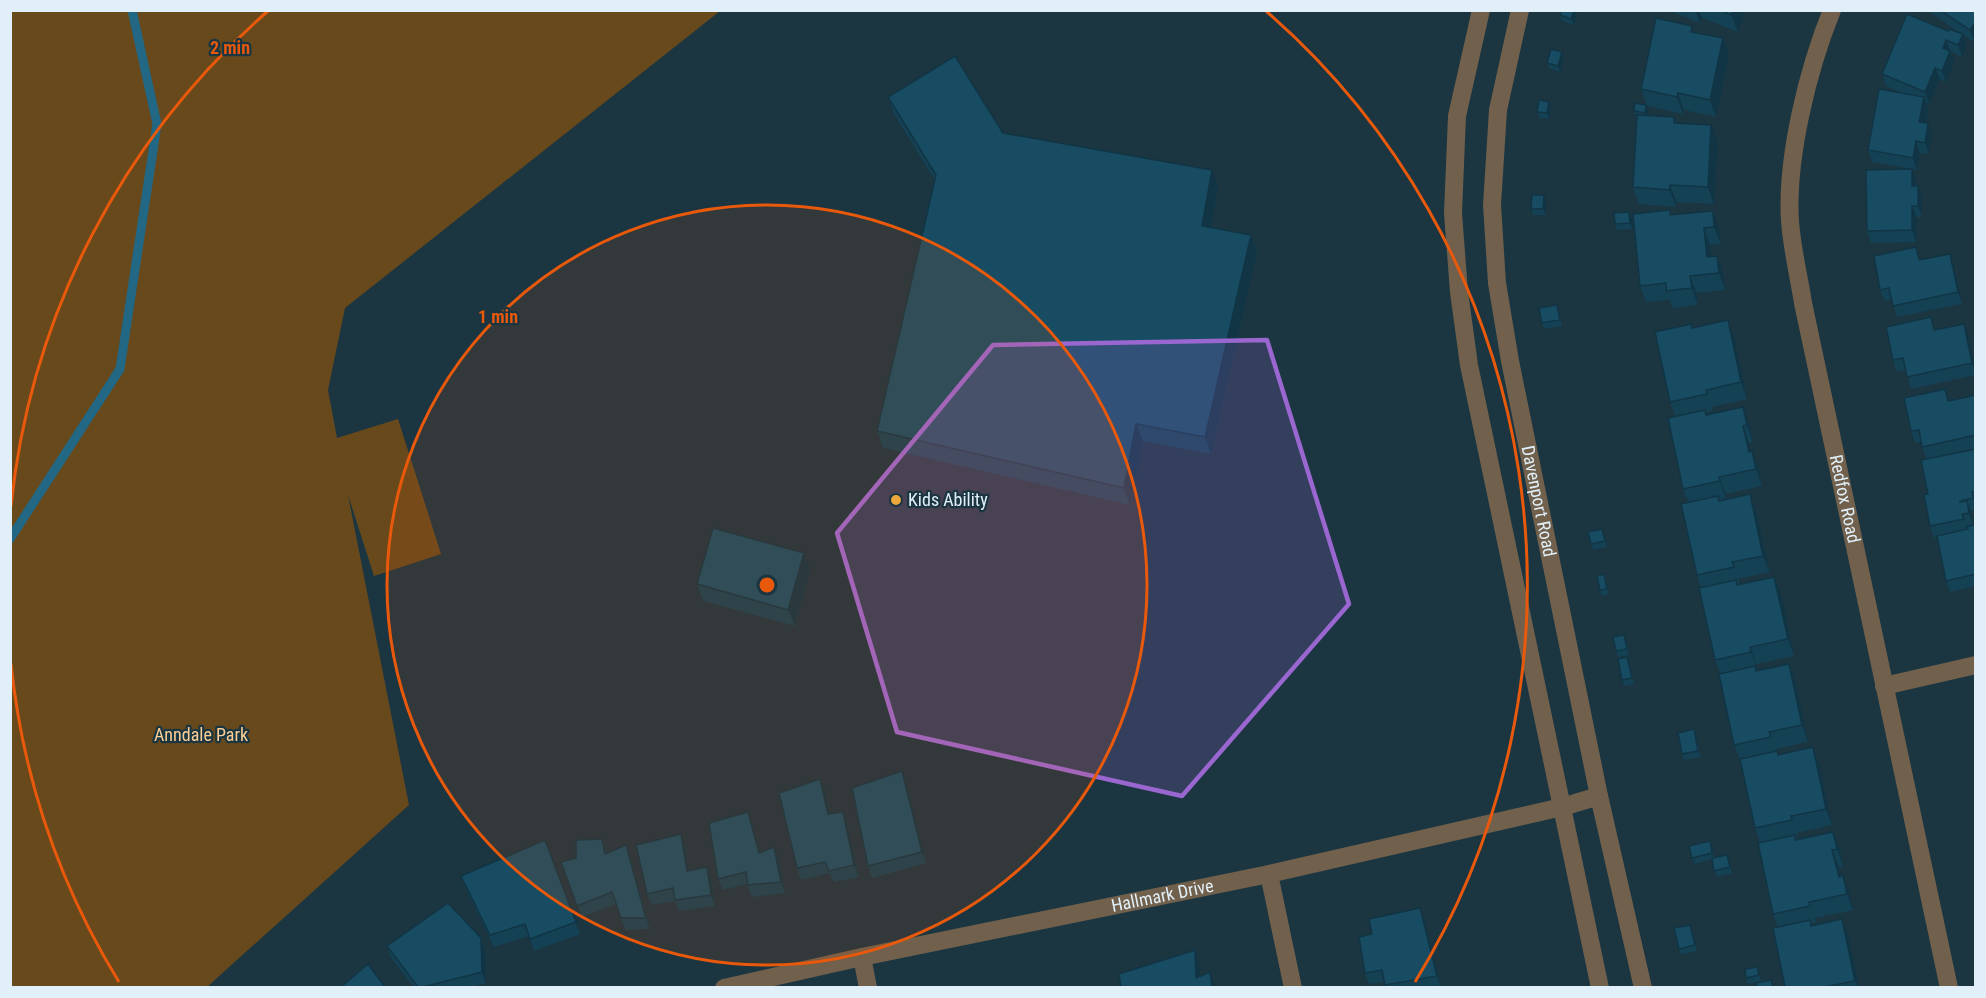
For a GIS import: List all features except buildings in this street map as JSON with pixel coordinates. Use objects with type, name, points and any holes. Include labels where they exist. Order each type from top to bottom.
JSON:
[{"type":"street","points":[[1481,10],[1457,116],[1453,213],[1459,292],[1469,365],[1600,987]]},
{"type":"street","name":"Davenport Road","points":[[1520,10],[1498,110],[1492,205],[1497,283],[1510,361],[1599,796],[1642,987]]},
{"type":"street","name":"Redfox Road","points":[[1832,10],[1820,41],[1793,159],[1790,221],[1803,303],[1950,987]]},
{"type":"street","points":[[1884,686],[1976,665]]},
{"type":"street","name":"Hallmark Drive","points":[[724,987],[1269,874],[1562,807],[1599,796]]},
{"type":"street","points":[[1269,874],[1293,987]]},
{"type":"street","points":[[862,957],[868,987]]},
{"type":"highlighted area","points":[[1267,340],[1349,604],[1182,796],[897,732],[837,533],[993,345]]},
{"type":"green space","name":"Anndale Park","points":[[10,11],[720,11],[345,308],[328,390],[337,438],[398,419],[441,554],[374,576],[348,495],[409,805],[207,987],[11,987]]},
{"type":"waterway","points":[[10,539],[120,369],[157,124],[132,10]]},
{"type":"place","name":"Kids Ability","points":[[896,500]]}]
